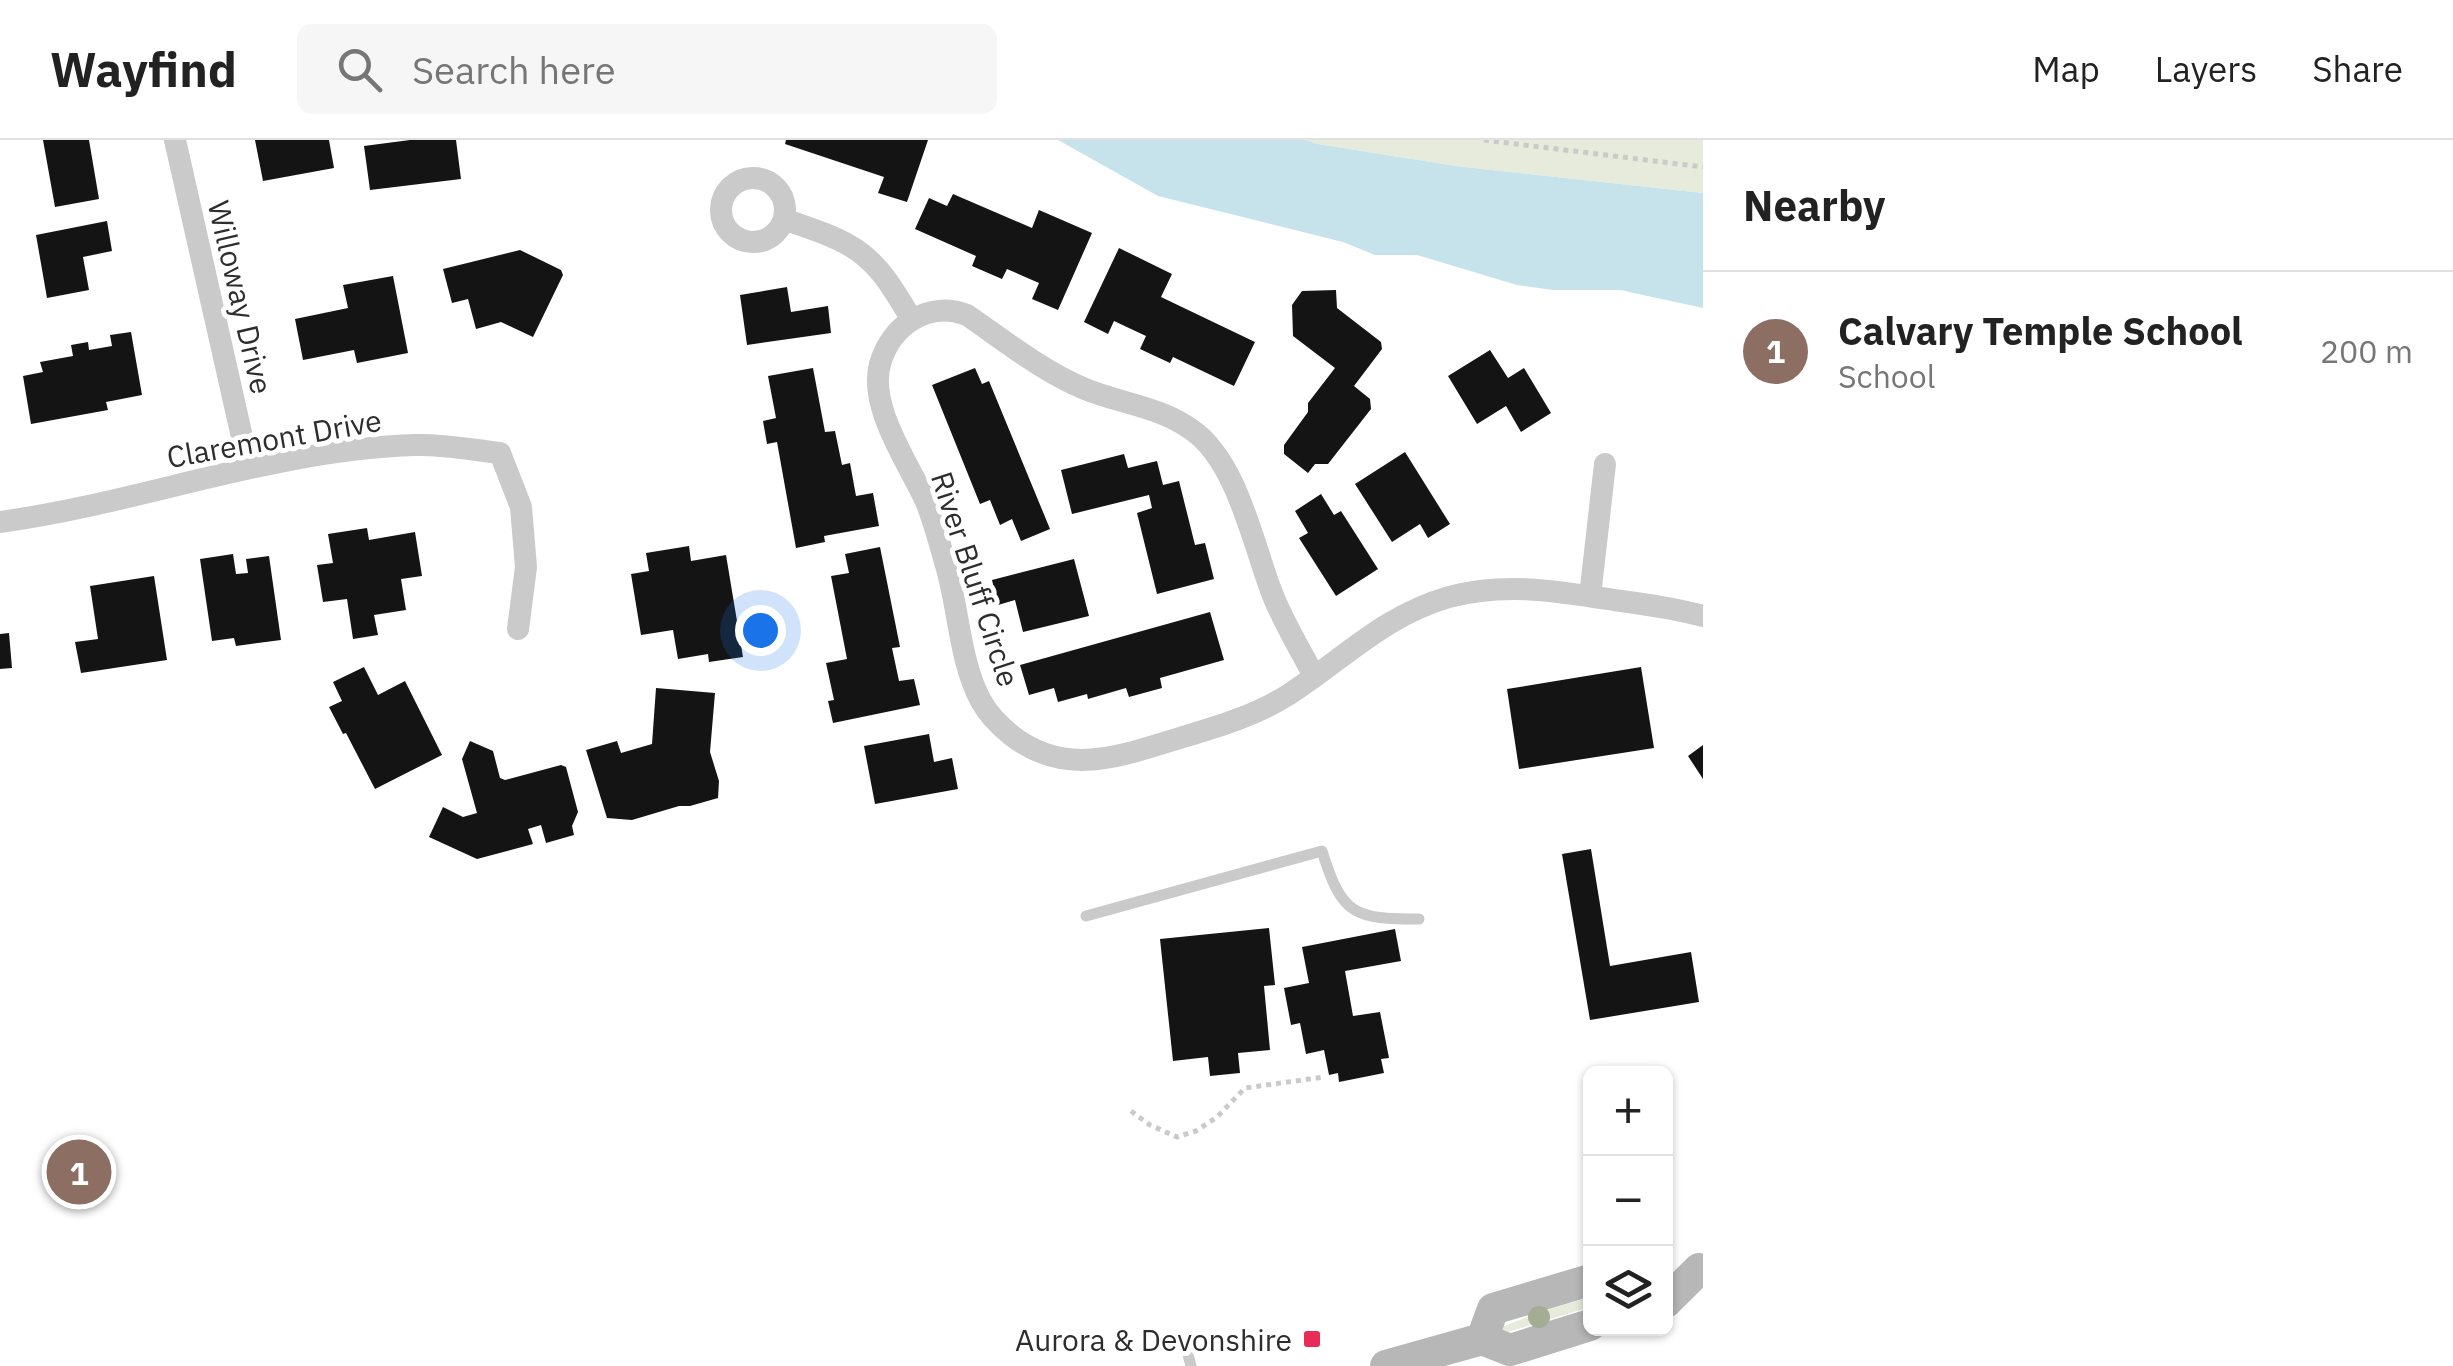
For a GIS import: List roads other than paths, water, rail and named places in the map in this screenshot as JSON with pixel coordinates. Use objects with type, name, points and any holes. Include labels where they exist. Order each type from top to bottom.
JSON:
[{"type":"main road","points":[[1673,1264],[1701,1268]]},
{"type":"main road","points":[[1673,1295],[1701,1268]]},
{"type":"main road","points":[[1482,1339],[1493,1309],[1583,1282]]},
{"type":"main road","points":[[1386,1366],[1482,1339],[1510,1350],[1583,1327]]},
{"type":"street","name":"Willoway Drive","points":[[175,140],[249,468]]},
{"type":"street","points":[[784,219],[846,244],[867,258],[884,275],[912,318],[954,310],[1080,386],[1162,414],[1194,430],[1218,456],[1230,477],[1274,598],[1314,676]]},
{"type":"street","name":"River Bluff Circle","points":[[912,318],[885,351],[880,365],[878,386],[884,414],[928,507],[948,572],[968,667],[981,702],[999,725],[1042,753],[1068,760],[1114,758],[1258,712],[1392,620],[1452,596],[1514,587],[1703,616]]},
{"type":"street","name":"Claremont Drive","points":[[0,522],[307,456],[408,445],[500,453],[521,507],[526,567],[518,629]]},
{"type":"street","points":[[1590,596],[1605,464]]},
{"type":"lane","points":[[1086,916],[1322,851],[1339,896],[1352,909],[1375,919],[1419,919]]},
{"type":"lane","points":[[1187,1351],[1191,1366]]},
{"type":"water","points":[[1058,140],[1306,140],[1456,166],[1703,193],[1703,308],[1620,290],[1553,290],[1517,285],[1417,255],[1375,255],[1343,242],[1158,196]]},
{"type":"place","name":"Calvary Temple School","points":[[79,1172]]},
{"type":"place","name":"Aurora & Devonshire","points":[[1312,1339]]}]
